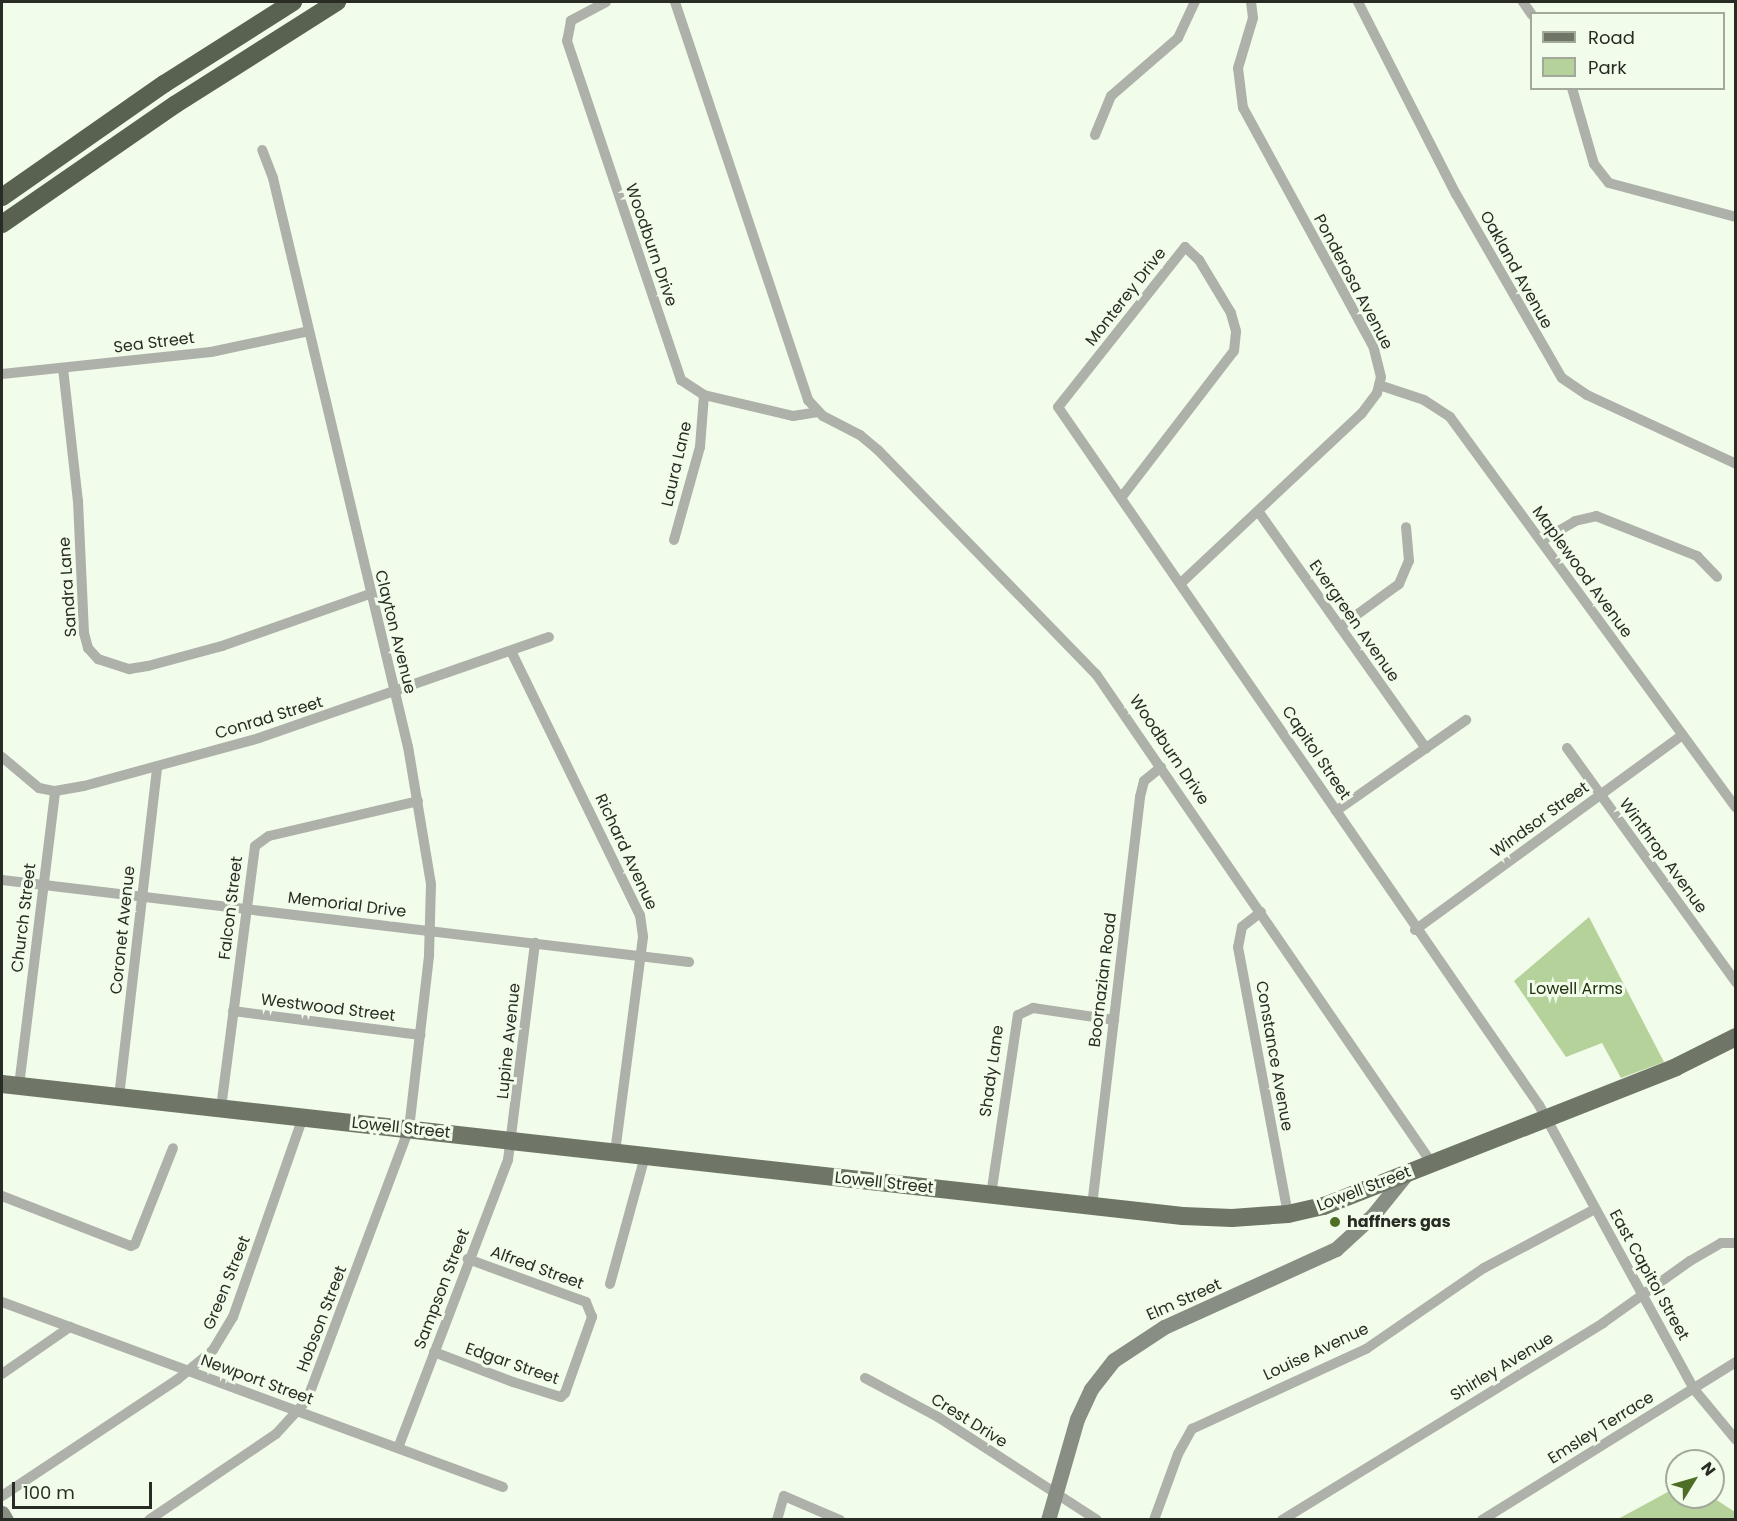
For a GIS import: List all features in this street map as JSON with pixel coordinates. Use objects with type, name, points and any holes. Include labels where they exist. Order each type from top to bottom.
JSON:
[{"type":"highway","points":[[2,196],[293,2]]},
{"type":"highway","points":[[2,224],[176,104],[337,2]]},
{"type":"main road","name":"Lowell Street","points":[[10,1084],[1203,1217],[1288,1214],[1324,1206],[1676,1067],[1736,1037]]},
{"type":"street","name":"Woodburn Drive","points":[[606,2],[571,21],[567,41],[679,375],[687,387],[704,395],[793,416],[818,412],[869,441],[1082,657],[1111,692],[1431,1162]]},
{"type":"street","points":[[675,2],[795,368],[818,412]]},
{"type":"street","points":[[1095,135],[1111,96],[1178,38],[1195,2]]},
{"type":"street","name":"Ponderosa Avenue","points":[[1251,2],[1253,18],[1238,68],[1243,108],[1372,346],[1380,368],[1379,385]]},
{"type":"street","name":"Oakland Avenue","points":[[1358,2],[1456,194],[1562,378],[1587,395],[1736,464]]},
{"type":"street","points":[[1573,90],[1594,164],[1609,183],[1736,217]]},
{"type":"street","name":"Clayton Avenue","points":[[262,150],[273,178],[394,692],[418,801],[431,884],[430,931],[409,1129]]},
{"type":"street","name":"Monterey Drive","points":[[1058,407],[1185,247],[1194,253],[1231,314],[1236,331],[1234,351],[1121,498]]},
{"type":"street","name":"Sea Street","points":[[2,374],[211,352],[309,331]]},
{"type":"street","name":"Sandra Lane","points":[[63,368],[78,501],[84,633],[88,648],[98,659],[120,668],[148,666],[222,646],[370,594]]},
{"type":"street","points":[[1181,583],[1362,413],[1379,385]]},
{"type":"street","name":"Maplewood Avenue","points":[[1379,385],[1424,400],[1450,417],[1736,808]]},
{"type":"street","name":"Laura Lane","points":[[674,540],[700,447],[704,395]]},
{"type":"street","name":"Capitol Street","points":[[1058,407],[1181,583],[1415,930],[1547,1117]]},
{"type":"street","name":"Evergreen Avenue","points":[[1258,511],[1426,748]]},
{"type":"street","points":[[1541,541],[1575,520],[1596,516],[1697,556],[1717,578]]},
{"type":"street","points":[[1340,627],[1399,584],[1409,561],[1406,527]]},
{"type":"street","name":"Conrad Street","points":[[55,791],[156,767],[259,738],[549,637]]},
{"type":"street","name":"Richard Avenue","points":[[511,651],[636,903],[643,927],[615,1152]]},
{"type":"street","points":[[1336,811],[1466,720]]},
{"type":"street","name":"Windsor Street","points":[[1415,930],[1682,735]]},
{"type":"street","name":"Winthrop Avenue","points":[[1567,748],[1736,982]]},
{"type":"street","points":[[2,758],[39,788],[55,791]]},
{"type":"street","name":"Coronet Avenue","points":[[119,1097],[156,767]]},
{"type":"street","name":"Boornazian Road","points":[[1092,1206],[1141,789],[1148,776],[1161,767]]},
{"type":"street","name":"Church Street","points":[[10,1084],[44,884],[55,791]]},
{"type":"street","name":"Falcon Street","points":[[221,1108],[252,857],[260,839],[418,801]]},
{"type":"street","name":"Memorial Drive","points":[[2,880],[689,962]]},
{"type":"street","name":"Constance Avenue","points":[[1261,912],[1242,927],[1238,947],[1288,1214]]},
{"type":"street","name":"Lupine Avenue","points":[[513,1141],[535,943]]},
{"type":"street","name":"Shady Lane","points":[[991,1195],[1018,1015],[1033,1008],[1114,1020]]},
{"type":"street","name":"Westwood Street","points":[[233,1011],[420,1035]]},
{"type":"street","name":"Green Street","points":[[2,1496],[189,1371],[213,1350],[233,1317],[303,1117]]},
{"type":"street","name":"East Capitol Street","points":[[1547,1117],[1693,1388],[1736,1440]]},
{"type":"street","name":"Hobson Street","points":[[149,1520],[276,1434],[300,1412],[409,1129]]},
{"type":"street","name":"Sampson Street","points":[[398,1448],[513,1141]]},
{"type":"street","points":[[2,1196],[126,1245],[135,1244],[173,1148]]},
{"type":"street","points":[[610,1284],[645,1156]]},
{"type":"street","name":"Elm Street","points":[[1048,1520],[1083,1404],[1114,1360],[1164,1327],[1336,1249],[1373,1215],[1407,1173]]},
{"type":"street","name":"Louise Avenue","points":[[1154,1520],[1178,1454],[1192,1429],[1366,1348],[1484,1268],[1595,1209]]},
{"type":"street","name":"Shirley Avenue","points":[[1282,1520],[1642,1296],[1716,1246],[1736,1243]]},
{"type":"street","name":"Alfred Street","points":[[468,1259],[586,1302],[590,1311]]},
{"type":"street","name":"Newport Street","points":[[2,1302],[503,1486]]},
{"type":"street","name":"Edgar Street","points":[[434,1352],[561,1397],[587,1334],[590,1311]]},
{"type":"street","points":[[2,1374],[70,1327]]},
{"type":"street","name":"Emsley Terrace","points":[[1482,1520],[1736,1362]]},
{"type":"street","name":"Crest Drive","points":[[865,1378],[938,1417],[1097,1520]]},
{"type":"street","points":[[777,1520],[784,1496],[840,1520]]},
{"type":"street","points":[[2,1513],[6,1520]]},
{"type":"green space","name":"Lowell Arms","points":[[1589,917],[1664,1062],[1621,1078],[1602,1043],[1566,1057],[1514,981]]},
{"type":"green space","points":[[1665,1494],[1665,1509],[1725,1509],[1725,1505],[1735,1512],[1735,1519],[1618,1519]]},
{"type":"place","name":"haffners gas","points":[[1335,1222]]}]
